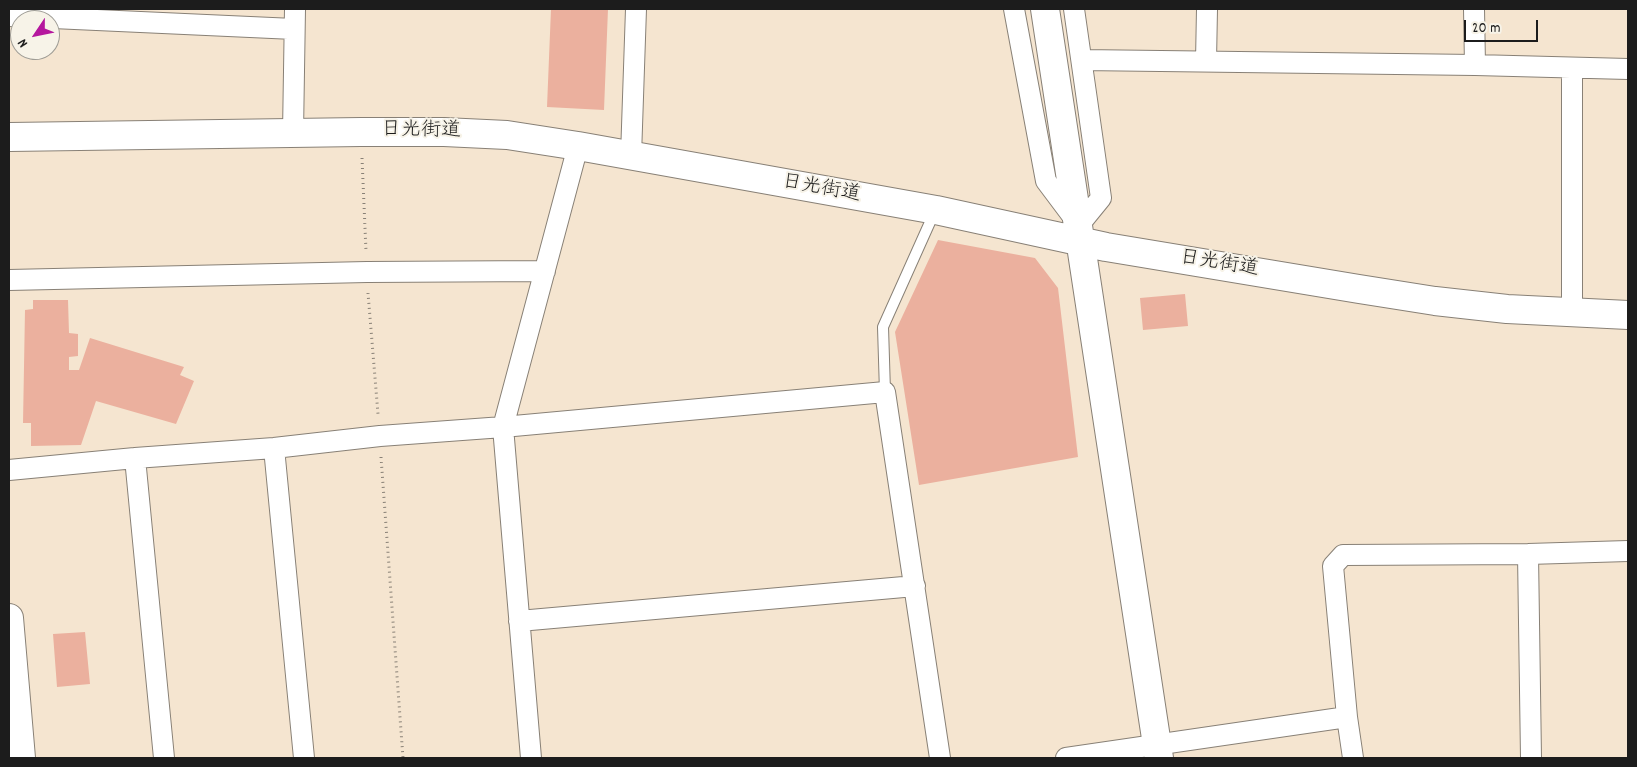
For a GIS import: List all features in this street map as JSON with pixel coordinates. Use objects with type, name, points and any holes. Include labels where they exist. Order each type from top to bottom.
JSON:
[{"type":"main road","points":[[1045,9],[1158,752]]},
{"type":"main road","name":"日光街道","points":[[9,137],[444,132],[507,135],[1080,234],[1435,300],[1507,309],[1628,315]]},
{"type":"main road","points":[[9,618],[16,745]]},
{"type":"street","points":[[293,133],[295,9]]},
{"type":"street","points":[[631,156],[636,9]]},
{"type":"street","points":[[1014,9],[1046,182],[1080,234],[1101,198],[1074,9]]},
{"type":"street","points":[[1206,61],[1207,9]]},
{"type":"street","points":[[1474,9],[1474,65]]},
{"type":"street","points":[[9,16],[294,29]]},
{"type":"street","points":[[1082,60],[1628,69]]},
{"type":"street","points":[[1572,68],[1572,312]]},
{"type":"street","points":[[531,758],[503,427],[578,146]]},
{"type":"street","points":[[9,280],[545,271]]},
{"type":"street","points":[[9,470],[135,458],[274,448],[380,436],[503,427],[885,392],[940,758]]},
{"type":"street","points":[[274,448],[304,758]]},
{"type":"street","points":[[135,458],[164,758]]},
{"type":"street","points":[[1353,758],[1347,717],[1333,566],[1343,555],[1528,554],[1628,551]]},
{"type":"street","points":[[1528,554],[1531,758]]},
{"type":"street","points":[[519,621],[915,586]]},
{"type":"street","points":[[1066,758],[1158,752],[1347,717]]},
{"type":"lane","points":[[885,392],[883,327],[936,210]]},
{"type":"building","points":[[551,9],[608,9],[604,110],[547,107]]},
{"type":"building","points":[[938,240],[1035,258],[1058,288],[1078,457],[919,485],[895,332]]},
{"type":"building","points":[[1185,294],[1188,326],[1143,330],[1140,298]]},
{"type":"building","points":[[33,300],[68,300],[69,333],[78,334],[78,356],[69,357],[69,370],[79,370],[90,338],[184,367],[180,375],[194,381],[176,424],[96,401],[81,445],[31,446],[31,423],[23,423],[25,310],[33,309]]},
{"type":"building","points":[[85,632],[90,684],[57,687],[53,634]]}]
